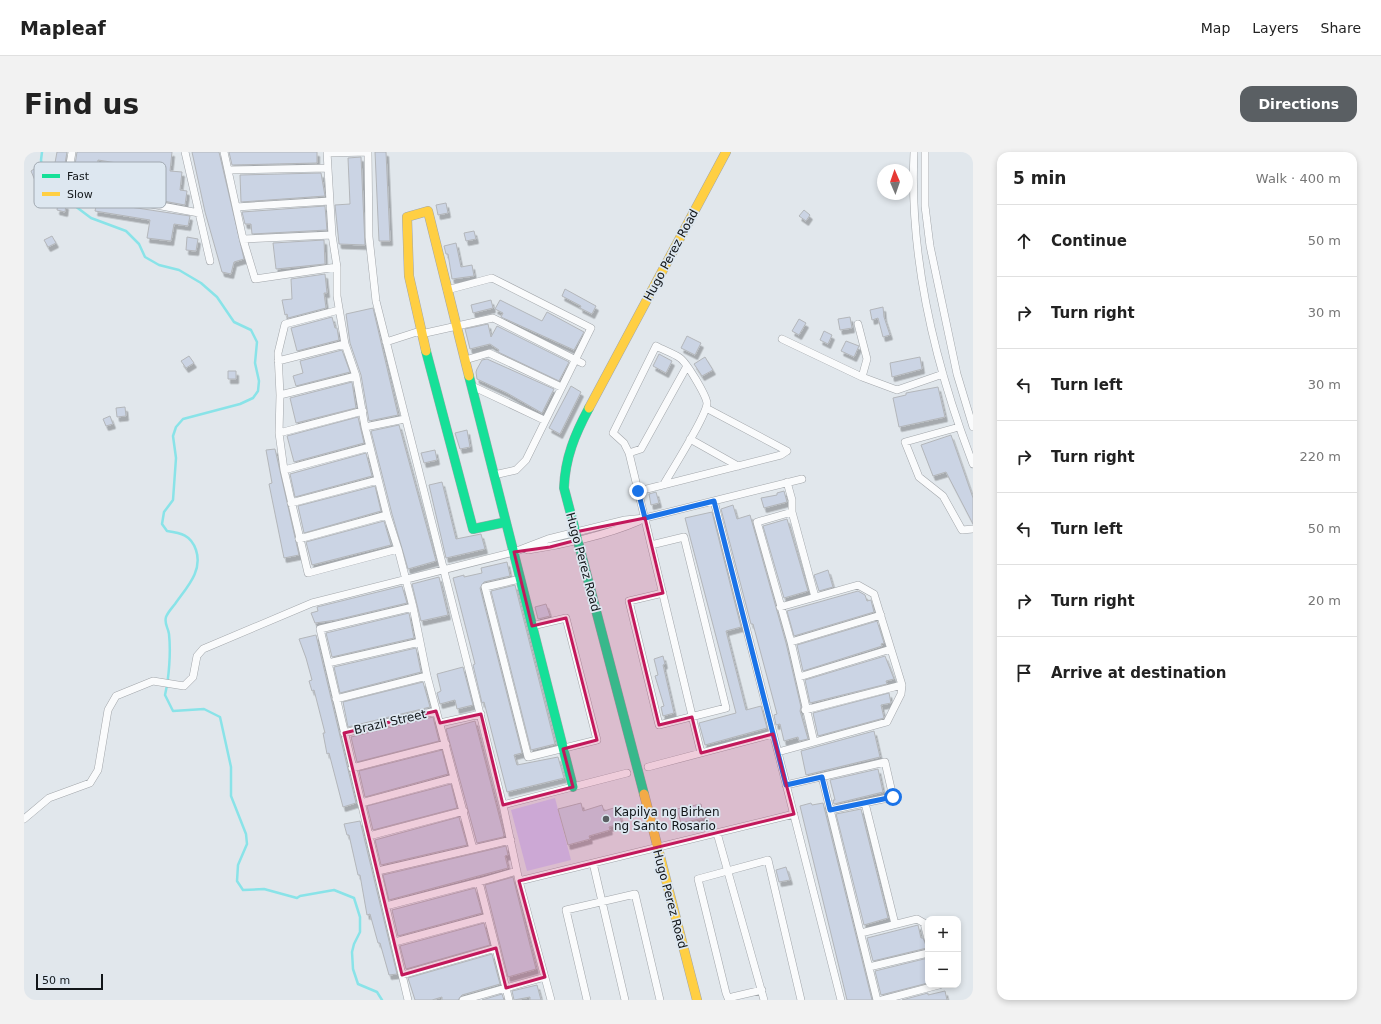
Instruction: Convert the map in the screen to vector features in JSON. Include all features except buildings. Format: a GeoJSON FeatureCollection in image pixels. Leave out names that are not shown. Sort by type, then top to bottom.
{"type":"FeatureCollection","features":[{"type":"Feature","properties":{"kind":"street"},"geometry":{"type":"LineString","coordinates":[[70,162],[72,152]]}},
{"type":"Feature","properties":{"kind":"street"},"geometry":{"type":"LineString","coordinates":[[185,152],[210,261]]}},
{"type":"Feature","properties":{"kind":"street"},"geometry":{"type":"LineString","coordinates":[[224,152],[243,240],[255,279],[337,267]]}},
{"type":"Feature","properties":{"kind":"street"},"geometry":{"type":"LineString","coordinates":[[474,849],[436,711],[427,676],[413,607],[378,480],[365,427],[356,376],[345,344],[339,310],[337,267],[332,235],[327,152],[368,152],[369,237],[376,301],[481,714],[511,840],[519,881],[551,1000]]}},
{"type":"Feature","properties":{"kind":"street","name":"Hugo Perez Road"},"geometry":{"type":"LineString","coordinates":[[697,1000],[576,536],[564,488],[564,472],[567,454],[575,434],[726,152]]}},
{"type":"Feature","properties":{"kind":"street"},"geometry":{"type":"LineString","coordinates":[[914,152],[914,212],[917,246],[930,325],[959,427],[973,464]]}},
{"type":"Feature","properties":{"kind":"street"},"geometry":{"type":"LineString","coordinates":[[926,152],[925,206],[930,246],[957,374],[973,427]]}},
{"type":"Feature","properties":{"kind":"street"},"geometry":{"type":"LineString","coordinates":[[228,170],[328,168]]}},
{"type":"Feature","properties":{"kind":"street"},"geometry":{"type":"LineString","coordinates":[[236,207],[330,201]]}},
{"type":"Feature","properties":{"kind":"street"},"geometry":{"type":"LineString","coordinates":[[166,207],[199,213]]}},
{"type":"Feature","properties":{"kind":"street"},"geometry":{"type":"LineString","coordinates":[[506,522],[473,529],[421,333],[409,276],[407,217],[428,211],[573,787]]}},
{"type":"Feature","properties":{"kind":"street"},"geometry":{"type":"LineString","coordinates":[[243,240],[332,235]]}},
{"type":"Feature","properties":{"kind":"street"},"geometry":{"type":"LineString","coordinates":[[448,290],[492,278],[591,328],[579,361],[561,387],[522,465],[516,470],[494,475]]}},
{"type":"Feature","properties":{"kind":"street"},"geometry":{"type":"LineString","coordinates":[[339,310],[285,324],[278,353],[280,395],[278,432],[284,470],[299,539],[308,573],[398,550]]}},
{"type":"Feature","properties":{"kind":"street"},"geometry":{"type":"LineString","coordinates":[[386,342],[493,318],[579,361]]}},
{"type":"Feature","properties":{"kind":"street"},"geometry":{"type":"LineString","coordinates":[[858,324],[867,359],[862,377]]}},
{"type":"Feature","properties":{"kind":"street"},"geometry":{"type":"LineString","coordinates":[[782,339],[862,377],[897,390],[943,374]]}},
{"type":"Feature","properties":{"kind":"street"},"geometry":{"type":"LineString","coordinates":[[278,361],[345,344]]}},
{"type":"Feature","properties":{"kind":"street"},"geometry":{"type":"LineString","coordinates":[[664,484],[690,439],[706,408],[707,401],[687,366],[680,358],[656,346],[613,433],[624,443],[629,453],[701,753]]}},
{"type":"Feature","properties":{"kind":"street"},"geometry":{"type":"LineString","coordinates":[[465,360],[488,353],[561,387]]}},
{"type":"Feature","properties":{"kind":"street"},"geometry":{"type":"LineString","coordinates":[[629,453],[640,449],[687,366]]}},
{"type":"Feature","properties":{"kind":"street"},"geometry":{"type":"LineString","coordinates":[[280,395],[356,376]]}},
{"type":"Feature","properties":{"kind":"street"},"geometry":{"type":"LineString","coordinates":[[472,386],[544,420]]}},
{"type":"Feature","properties":{"kind":"street"},"geometry":{"type":"LineString","coordinates":[[638,491],[781,455],[787,451],[706,408]]}},
{"type":"Feature","properties":{"kind":"street"},"geometry":{"type":"LineString","coordinates":[[278,432],[363,411]]}},
{"type":"Feature","properties":{"kind":"street"},"geometry":{"type":"LineString","coordinates":[[365,427],[405,419]]}},
{"type":"Feature","properties":{"kind":"street"},"geometry":{"type":"LineString","coordinates":[[959,427],[905,442],[919,477],[943,496],[962,530],[973,529]]}},
{"type":"Feature","properties":{"kind":"street"},"geometry":{"type":"LineString","coordinates":[[690,439],[738,466]]}},
{"type":"Feature","properties":{"kind":"street"},"geometry":{"type":"LineString","coordinates":[[284,470],[370,447]]}},
{"type":"Feature","properties":{"kind":"street"},"geometry":{"type":"LineString","coordinates":[[24,818],[49,798],[90,783],[98,770],[108,710],[116,696],[153,681],[184,686],[193,677],[197,656],[203,649],[312,603],[514,552],[550,547],[576,536],[626,527],[645,518],[802,479]]}},
{"type":"Feature","properties":{"kind":"street"},"geometry":{"type":"LineString","coordinates":[[291,504],[378,480]]}},
{"type":"Feature","properties":{"kind":"street"},"geometry":{"type":"LineString","coordinates":[[787,482],[792,500],[792,512],[815,597]]}},
{"type":"Feature","properties":{"kind":"street"},"geometry":{"type":"LineString","coordinates":[[714,501],[841,1000]]}},
{"type":"Feature","properties":{"kind":"street"},"geometry":{"type":"LineString","coordinates":[[792,512],[757,522],[790,642],[814,742]]}},
{"type":"Feature","properties":{"kind":"street"},"geometry":{"type":"LineString","coordinates":[[299,539],[387,515]]}},
{"type":"Feature","properties":{"kind":"street"},"geometry":{"type":"LineString","coordinates":[[651,545],[684,537],[726,708],[659,724],[629,601],[663,593]]}},
{"type":"Feature","properties":{"kind":"street"},"geometry":{"type":"LineString","coordinates":[[520,579],[485,587],[528,757],[597,740],[566,618],[532,626]]}},
{"type":"Feature","properties":{"kind":"street"},"geometry":{"type":"LineString","coordinates":[[778,752],[887,722],[901,694],[902,685],[874,594],[858,585],[780,607]]}},
{"type":"Feature","properties":{"kind":"street"},"geometry":{"type":"LineString","coordinates":[[408,1000],[320,629],[413,607]]}},
{"type":"Feature","properties":{"kind":"street"},"geometry":{"type":"LineString","coordinates":[[790,642],[881,615]]}},
{"type":"Feature","properties":{"kind":"street"},"geometry":{"type":"LineString","coordinates":[[328,663],[420,642]]}},
{"type":"Feature","properties":{"kind":"street"},"geometry":{"type":"LineString","coordinates":[[799,677],[891,649]]}},
{"type":"Feature","properties":{"kind":"street"},"geometry":{"type":"LineString","coordinates":[[336,699],[427,676]]}},
{"type":"Feature","properties":{"kind":"street"},"geometry":{"type":"LineString","coordinates":[[806,710],[902,685]]}},
{"type":"Feature","properties":{"kind":"street","name":"Brazil Street"},"geometry":{"type":"LineString","coordinates":[[344,732],[436,711]]}},
{"type":"Feature","properties":{"kind":"street"},"geometry":{"type":"LineString","coordinates":[[440,722],[481,714]]}},
{"type":"Feature","properties":{"kind":"street"},"geometry":{"type":"LineString","coordinates":[[648,767],[773,734]]}},
{"type":"Feature","properties":{"kind":"street"},"geometry":{"type":"LineString","coordinates":[[352,768],[446,744]]}},
{"type":"Feature","properties":{"kind":"street"},"geometry":{"type":"LineString","coordinates":[[786,785],[885,762],[893,797],[830,810]]}},
{"type":"Feature","properties":{"kind":"street"},"geometry":{"type":"LineString","coordinates":[[503,805],[627,773]]}},
{"type":"Feature","properties":{"kind":"street"},"geometry":{"type":"LineString","coordinates":[[822,777],[877,1000]]}},
{"type":"Feature","properties":{"kind":"street"},"geometry":{"type":"LineString","coordinates":[[361,803],[454,778]]}},
{"type":"Feature","properties":{"kind":"street"},"geometry":{"type":"LineString","coordinates":[[865,803],[895,924]]}},
{"type":"Feature","properties":{"kind":"street"},"geometry":{"type":"LineString","coordinates":[[369,836],[464,811]]}},
{"type":"Feature","properties":{"kind":"street"},"geometry":{"type":"LineString","coordinates":[[519,881],[794,814]]}},
{"type":"Feature","properties":{"kind":"street"},"geometry":{"type":"LineString","coordinates":[[717,833],[729,869],[764,1000]]}},
{"type":"Feature","properties":{"kind":"street"},"geometry":{"type":"LineString","coordinates":[[378,871],[511,840]]}},
{"type":"Feature","properties":{"kind":"street"},"geometry":{"type":"LineString","coordinates":[[762,990],[728,998],[698,879],[729,869],[768,860],[801,1000]]}},
{"type":"Feature","properties":{"kind":"street"},"geometry":{"type":"LineString","coordinates":[[593,863],[625,1000]]}},
{"type":"Feature","properties":{"kind":"street"},"geometry":{"type":"LineString","coordinates":[[386,906],[517,871]]}},
{"type":"Feature","properties":{"kind":"street"},"geometry":{"type":"LineString","coordinates":[[479,882],[509,1000]]}},
{"type":"Feature","properties":{"kind":"street"},"geometry":{"type":"LineString","coordinates":[[587,1000],[566,910],[635,894],[660,1000]]}},
{"type":"Feature","properties":{"kind":"street"},"geometry":{"type":"LineString","coordinates":[[394,942],[488,917]]}},
{"type":"Feature","properties":{"kind":"street"},"geometry":{"type":"LineString","coordinates":[[861,933],[917,918],[924,923],[925,927]]}},
{"type":"Feature","properties":{"kind":"street"},"geometry":{"type":"LineString","coordinates":[[402,975],[496,948]]}},
{"type":"Feature","properties":{"kind":"street"},"geometry":{"type":"LineString","coordinates":[[869,967],[925,954]]}},
{"type":"Feature","properties":{"kind":"street"},"geometry":{"type":"LineString","coordinates":[[463,1000],[545,977]]}},
{"type":"Feature","properties":{"kind":"street"},"geometry":{"type":"LineString","coordinates":[[882,1000],[928,988]]}},
{"type":"Feature","properties":{"kind":"highlighted area"},"geometry":{"type":"Polygon","coordinates":[[[645,518],[663,593],[629,601],[659,725],[692,717],[701,753],[773,734],[794,814],[519,881],[545,977],[506,988],[496,948],[402,975],[344,733],[436,711],[440,723],[481,714],[503,805],[573,787],[563,749],[597,740],[566,618],[532,626],[514,552],[550,547],[577,540],[575,532],[645,518]]]}},
{"type":"Feature","properties":{"kind":"shaded area"},"geometry":{"type":"Polygon","coordinates":[[[555,798],[571,860],[527,871],[511,810],[555,798]]]}},
{"type":"Feature","properties":{"kind":"waterway"},"geometry":{"type":"LineString","coordinates":[[41,162],[42,152]]}},
{"type":"Feature","properties":{"kind":"waterway"},"geometry":{"type":"LineString","coordinates":[[78,208],[91,218],[126,231],[139,244],[145,257],[159,265],[179,270],[201,283],[217,297],[234,322],[251,330],[257,342],[255,363],[259,381],[258,391],[253,398],[240,404],[183,419],[176,427],[173,436],[176,458],[173,500],[164,512],[162,524],[167,531],[181,534],[188,538],[194,545],[198,558],[196,572],[193,578],[166,617],[165,622],[169,634],[170,649],[169,673],[165,695],[173,711],[204,709],[220,717],[231,767],[231,796],[246,834],[247,844],[238,865],[237,881],[243,890],[264,889],[297,898],[300,896],[334,890],[354,898],[360,917],[360,932],[352,952],[353,969],[358,984],[377,992],[382,1000]]}},
{"type":"Feature","properties":{"kind":"traffic: fast"},"geometry":{"type":"LineString","coordinates":[[426,351],[473,529],[506,522]]}},
{"type":"Feature","properties":{"kind":"traffic: fast"},"geometry":{"type":"LineString","coordinates":[[469,376],[573,787]]}},
{"type":"Feature","properties":{"kind":"traffic: fast"},"geometry":{"type":"LineString","coordinates":[[589,408],[579,427],[572,446],[566,466],[564,488],[644,794]]}},
{"type":"Feature","properties":{"kind":"traffic: slow"},"geometry":{"type":"LineString","coordinates":[[589,408],[726,152]]}},
{"type":"Feature","properties":{"kind":"traffic: slow"},"geometry":{"type":"LineString","coordinates":[[426,351],[409,276],[407,217],[428,211],[469,376]]}},
{"type":"Feature","properties":{"kind":"traffic: slow"},"geometry":{"type":"LineString","coordinates":[[644,794],[697,1000]]}},
{"type":"Feature","properties":{"kind":"place","name":"Kapilya ng Birhen ng Santo Rosario"},"geometry":{"type":"Point","coordinates":[606,819]}},
{"type":"Feature","properties":{"kind":"route"},"geometry":{"type":"LineString","coordinates":[[638,491],[645,518],[714,501],[786,785],[822,777],[830,810],[893,797]]}}]}
